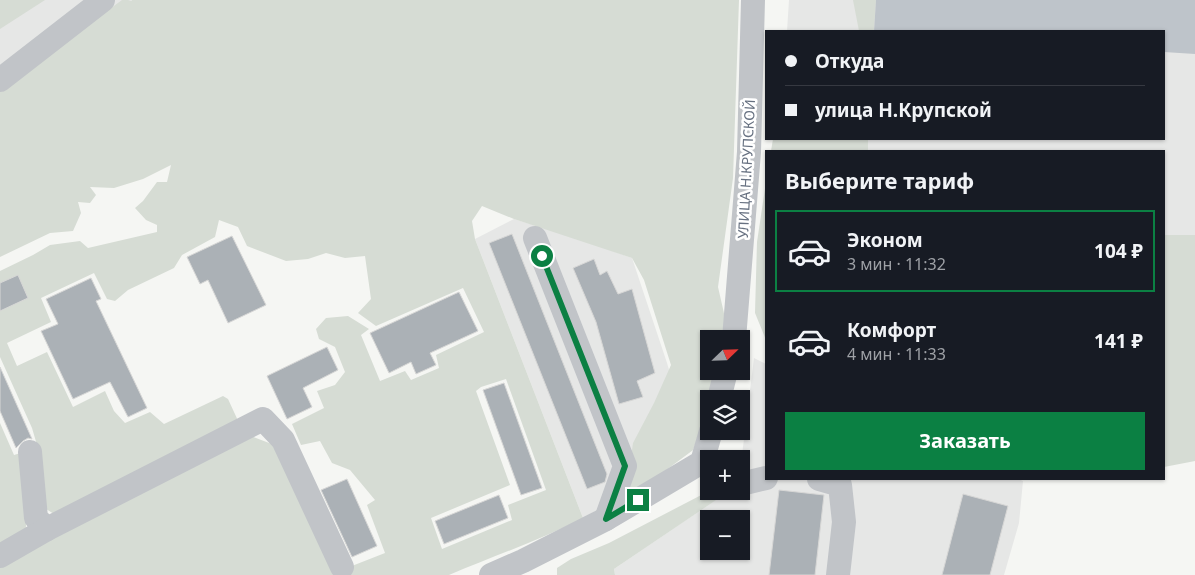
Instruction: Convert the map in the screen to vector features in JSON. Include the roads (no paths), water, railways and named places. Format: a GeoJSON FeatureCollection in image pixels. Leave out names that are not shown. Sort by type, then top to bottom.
{"type":"FeatureCollection","features":[{"type":"Feature","properties":{"kind":"street"},"geometry":{"type":"LineString","coordinates":[[0,80],[103,0]]}},
{"type":"Feature","properties":{"kind":"street","name":"УЛИЦА Н.КРУПСКОЙ"},"geometry":{"type":"LineString","coordinates":[[735,330],[748,152],[753,0]]}},
{"type":"Feature","properties":{"kind":"street"},"geometry":{"type":"LineString","coordinates":[[535,238],[625,466],[606,519]]}},
{"type":"Feature","properties":{"kind":"street"},"geometry":{"type":"LineString","coordinates":[[0,556],[46,529],[263,419],[283,440],[342,567]]}},
{"type":"Feature","properties":{"kind":"street"},"geometry":{"type":"LineString","coordinates":[[30,452],[36,518],[46,529]]}},
{"type":"Feature","properties":{"kind":"street"},"geometry":{"type":"LineString","coordinates":[[491,575],[527,568],[606,519],[700,467]]}},
{"type":"Feature","properties":{"kind":"street"},"geometry":{"type":"LineString","coordinates":[[750,482],[765,478]]}},
{"type":"Feature","properties":{"kind":"street"},"geometry":{"type":"LineString","coordinates":[[822,480],[840,485],[844,522],[838,575]]}}]}
